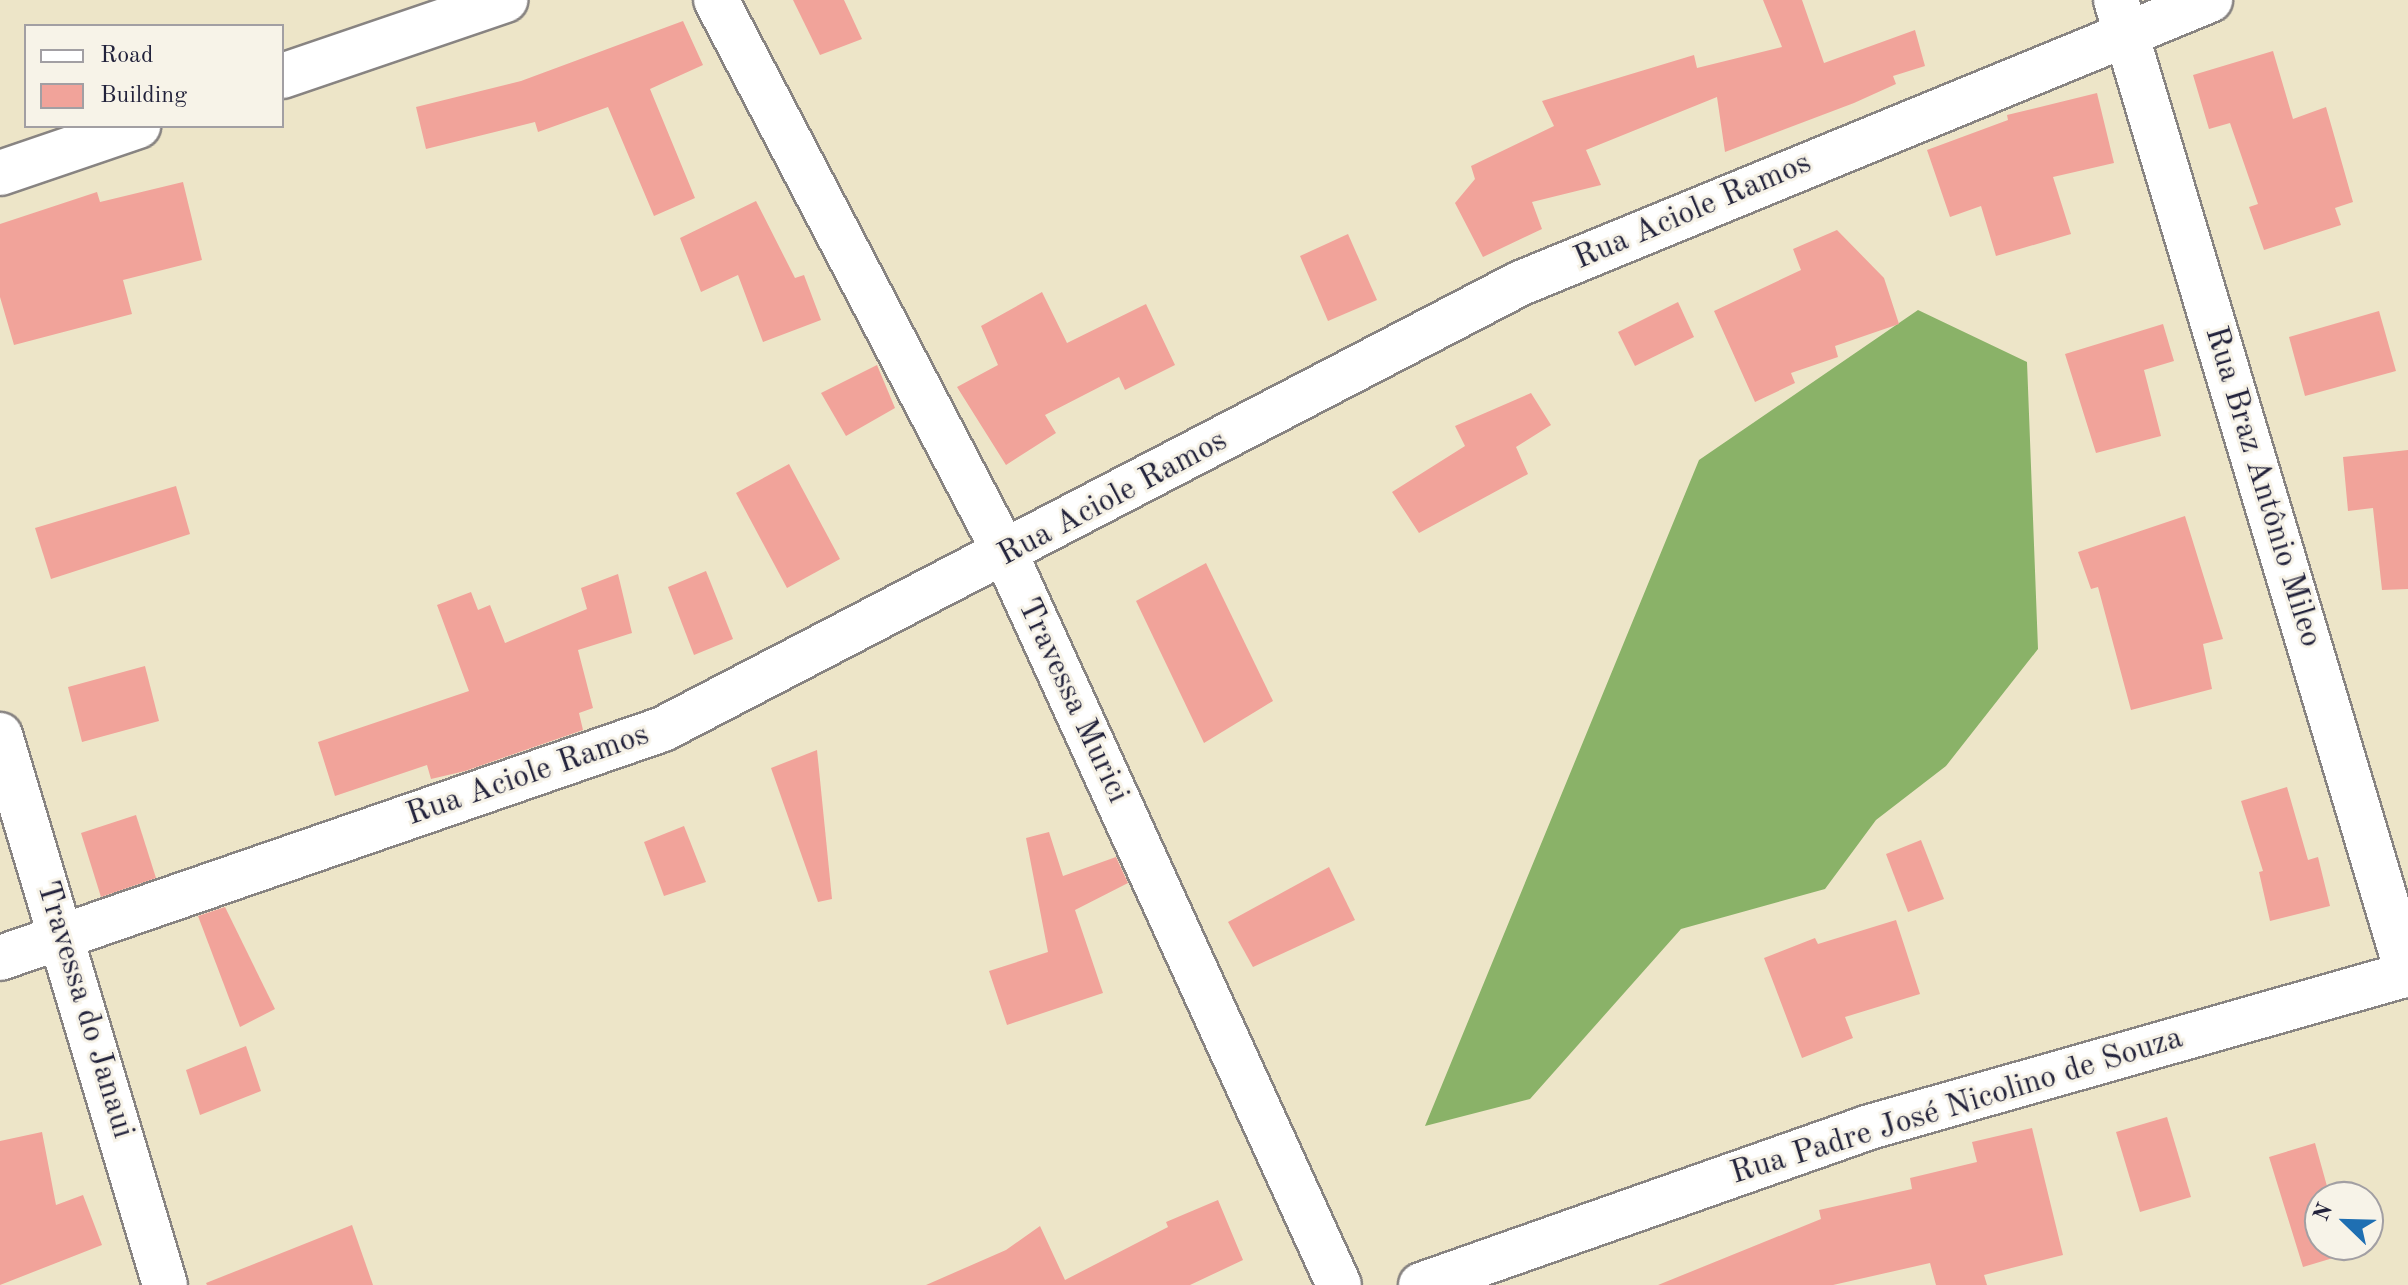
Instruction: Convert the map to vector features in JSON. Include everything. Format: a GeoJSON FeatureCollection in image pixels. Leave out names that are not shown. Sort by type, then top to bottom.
{"type":"FeatureCollection","features":[{"type":"Feature","properties":{"kind":"street"},"geometry":{"type":"LineString","coordinates":[[284,75],[505,0]]}},
{"type":"Feature","properties":{"kind":"street","name":"Travessa Murici"},"geometry":{"type":"LineString","coordinates":[[716,0],[1006,555],[1339,1285]]}},
{"type":"Feature","properties":{"kind":"street","name":"Rua Aciole Ramos"},"geometry":{"type":"LineString","coordinates":[[0,958],[65,939],[663,729],[1006,555],[1521,283],[2121,16],[2210,0]]}},
{"type":"Feature","properties":{"kind":"street","name":"Rua Braz Antônio Mileo"},"geometry":{"type":"LineString","coordinates":[[2121,16],[2408,975]]}},
{"type":"Feature","properties":{"kind":"street"},"geometry":{"type":"LineString","coordinates":[[0,173],[132,128]]}},
{"type":"Feature","properties":{"kind":"street","name":"Travessa do Janaui"},"geometry":{"type":"LineString","coordinates":[[0,735],[65,939],[165,1285]]}},
{"type":"Feature","properties":{"kind":"street","name":"Rua Padre José Nicolino de Souza"},"geometry":{"type":"LineString","coordinates":[[1421,1285],[1866,1128],[2408,975]]}},
{"type":"Feature","properties":{"kind":"green space"},"geometry":{"type":"Polygon","coordinates":[[[1918,310],[2027,362],[2038,649],[1946,766],[1876,820],[1825,889],[1681,929],[1530,1099],[1425,1126],[1699,460],[1918,310]]]}},
{"type":"Feature","properties":{"kind":"building"},"geometry":{"type":"Polygon","coordinates":[[[793,0],[844,0],[862,39],[820,55],[793,0]]]}},
{"type":"Feature","properties":{"kind":"building"},"geometry":{"type":"Polygon","coordinates":[[[1763,0],[1802,0],[1824,63],[1915,30],[1925,66],[1893,76],[1896,84],[1854,103],[1725,152],[1717,97],[1586,150],[1601,185],[1532,202],[1542,229],[1483,257],[1455,203],[1475,179],[1471,166],[1554,126],[1542,101],[1694,55],[1697,68],[1782,47],[1763,0]]]}},
{"type":"Feature","properties":{"kind":"building"},"geometry":{"type":"Polygon","coordinates":[[[683,21],[703,65],[650,89],[695,198],[654,216],[608,107],[538,132],[535,122],[426,149],[416,107],[521,81],[683,21]]]}},
{"type":"Feature","properties":{"kind":"building"},"geometry":{"type":"Polygon","coordinates":[[[2273,51],[2293,119],[2326,107],[2353,202],[2335,208],[2341,225],[2264,250],[2249,207],[2258,204],[2230,123],[2209,129],[2193,75],[2273,51]]]}},
{"type":"Feature","properties":{"kind":"building"},"geometry":{"type":"Polygon","coordinates":[[[2097,93],[2114,163],[2053,177],[2071,234],[1996,256],[1981,206],[1950,217],[1927,150],[2008,120],[2007,115],[2097,93]]]}},
{"type":"Feature","properties":{"kind":"building"},"geometry":{"type":"Polygon","coordinates":[[[183,182],[202,260],[123,280],[132,314],[14,345],[0,297],[0,224],[97,192],[100,202],[183,182]]]}},
{"type":"Feature","properties":{"kind":"building"},"geometry":{"type":"Polygon","coordinates":[[[756,201],[795,278],[804,275],[821,320],[763,342],[738,275],[701,292],[680,238],[756,201]]]}},
{"type":"Feature","properties":{"kind":"building"},"geometry":{"type":"Polygon","coordinates":[[[1837,230],[1884,278],[1899,324],[1835,346],[1838,357],[1791,373],[1795,383],[1755,402],[1714,311],[1801,270],[1793,249],[1837,230]]]}},
{"type":"Feature","properties":{"kind":"building"},"geometry":{"type":"Polygon","coordinates":[[[1348,234],[1377,300],[1328,321],[1300,256],[1348,234]]]}},
{"type":"Feature","properties":{"kind":"building"},"geometry":{"type":"Polygon","coordinates":[[[1042,292],[1067,343],[1146,304],[1175,365],[1125,390],[1119,377],[1045,415],[1056,433],[1006,465],[957,387],[998,365],[981,326],[1042,292]]]}},
{"type":"Feature","properties":{"kind":"building"},"geometry":{"type":"Polygon","coordinates":[[[1678,302],[1694,337],[1635,366],[1618,332],[1678,302]]]}},
{"type":"Feature","properties":{"kind":"building"},"geometry":{"type":"Polygon","coordinates":[[[2379,311],[2396,371],[2305,396],[2289,337],[2379,311]]]}},
{"type":"Feature","properties":{"kind":"building"},"geometry":{"type":"Polygon","coordinates":[[[2163,324],[2174,361],[2144,370],[2161,436],[2096,453],[2065,354],[2163,324]]]}},
{"type":"Feature","properties":{"kind":"building"},"geometry":{"type":"Polygon","coordinates":[[[877,365],[895,408],[846,436],[821,393],[877,365]]]}},
{"type":"Feature","properties":{"kind":"building"},"geometry":{"type":"Polygon","coordinates":[[[1531,393],[1551,425],[1516,447],[1528,474],[1419,533],[1392,492],[1465,446],[1455,426],[1531,393]]]}},
{"type":"Feature","properties":{"kind":"building"},"geometry":{"type":"Polygon","coordinates":[[[2408,450],[2408,589],[2382,590],[2373,508],[2348,511],[2343,457],[2408,450]]]}},
{"type":"Feature","properties":{"kind":"building"},"geometry":{"type":"Polygon","coordinates":[[[789,464],[840,559],[787,588],[736,493],[789,464]]]}},
{"type":"Feature","properties":{"kind":"building"},"geometry":{"type":"Polygon","coordinates":[[[176,486],[190,534],[51,579],[35,528],[176,486]]]}},
{"type":"Feature","properties":{"kind":"building"},"geometry":{"type":"Polygon","coordinates":[[[2185,516],[2223,639],[2203,644],[2212,689],[2131,710],[2098,587],[2091,589],[2078,552],[2185,516]]]}},
{"type":"Feature","properties":{"kind":"building"},"geometry":{"type":"Polygon","coordinates":[[[1206,563],[1273,701],[1204,743],[1136,601],[1206,563]]]}},
{"type":"Feature","properties":{"kind":"building"},"geometry":{"type":"Polygon","coordinates":[[[706,571],[733,639],[694,655],[668,587],[706,571]]]}},
{"type":"Feature","properties":{"kind":"building"},"geometry":{"type":"Polygon","coordinates":[[[618,574],[632,633],[578,650],[593,708],[579,713],[583,730],[465,771],[431,779],[427,765],[335,796],[318,742],[469,691],[437,605],[471,592],[478,610],[490,605],[505,643],[587,609],[581,588],[618,574]]]}},
{"type":"Feature","properties":{"kind":"building"},"geometry":{"type":"Polygon","coordinates":[[[145,666],[159,721],[82,742],[68,687],[145,666]]]}},
{"type":"Feature","properties":{"kind":"building"},"geometry":{"type":"Polygon","coordinates":[[[817,750],[832,899],[818,902],[771,768],[817,750]]]}},
{"type":"Feature","properties":{"kind":"building"},"geometry":{"type":"Polygon","coordinates":[[[2287,787],[2308,860],[2318,857],[2330,906],[2270,921],[2259,872],[2263,871],[2241,801],[2287,787]]]}},
{"type":"Feature","properties":{"kind":"building"},"geometry":{"type":"Polygon","coordinates":[[[136,815],[156,878],[101,897],[81,833],[136,815]]]}},
{"type":"Feature","properties":{"kind":"building"},"geometry":{"type":"Polygon","coordinates":[[[684,826],[706,882],[664,896],[644,842],[684,826]]]}},
{"type":"Feature","properties":{"kind":"building"},"geometry":{"type":"Polygon","coordinates":[[[1049,832],[1063,876],[1116,857],[1128,883],[1075,910],[1103,993],[1007,1025],[989,971],[1048,952],[1026,838],[1049,832]]]}},
{"type":"Feature","properties":{"kind":"building"},"geometry":{"type":"Polygon","coordinates":[[[1921,840],[1944,899],[1908,912],[1886,854],[1921,840]]]}},
{"type":"Feature","properties":{"kind":"building"},"geometry":{"type":"Polygon","coordinates":[[[1329,867],[1355,920],[1253,967],[1228,922],[1329,867]]]}},
{"type":"Feature","properties":{"kind":"building"},"geometry":{"type":"Polygon","coordinates":[[[225,907],[275,1009],[240,1027],[198,916],[225,907]]]}},
{"type":"Feature","properties":{"kind":"building"},"geometry":{"type":"Polygon","coordinates":[[[1896,920],[1920,994],[1845,1017],[1853,1038],[1802,1058],[1764,958],[1815,938],[1818,944],[1896,920]]]}},
{"type":"Feature","properties":{"kind":"building"},"geometry":{"type":"Polygon","coordinates":[[[246,1046],[261,1091],[200,1115],[186,1070],[246,1046]]]}},
{"type":"Feature","properties":{"kind":"building"},"geometry":{"type":"Polygon","coordinates":[[[2167,1117],[2191,1197],[2140,1212],[2116,1132],[2167,1117]]]}},
{"type":"Feature","properties":{"kind":"building"},"geometry":{"type":"Polygon","coordinates":[[[2032,1128],[2063,1255],[1984,1275],[1987,1285],[1936,1285],[1930,1263],[1833,1285],[1658,1285],[1821,1219],[1819,1210],[1912,1189],[1910,1178],[1977,1162],[1972,1142],[2032,1128]]]}},
{"type":"Feature","properties":{"kind":"building"},"geometry":{"type":"Polygon","coordinates":[[[42,1132],[56,1205],[83,1195],[102,1245],[0,1285],[0,1141],[42,1132]]]}},
{"type":"Feature","properties":{"kind":"building"},"geometry":{"type":"Polygon","coordinates":[[[2315,1143],[2326,1181],[2304,1181],[2304,1261],[2323,1261],[2303,1267],[2269,1157],[2315,1143]]]}},
{"type":"Feature","properties":{"kind":"building"},"geometry":{"type":"Polygon","coordinates":[[[1218,1200],[1243,1260],[1190,1285],[926,1285],[1006,1250],[1040,1226],[1065,1280],[1168,1227],[1166,1222],[1218,1200]]]}},
{"type":"Feature","properties":{"kind":"building"},"geometry":{"type":"Polygon","coordinates":[[[352,1225],[373,1285],[206,1283],[352,1225]]]}}]}
